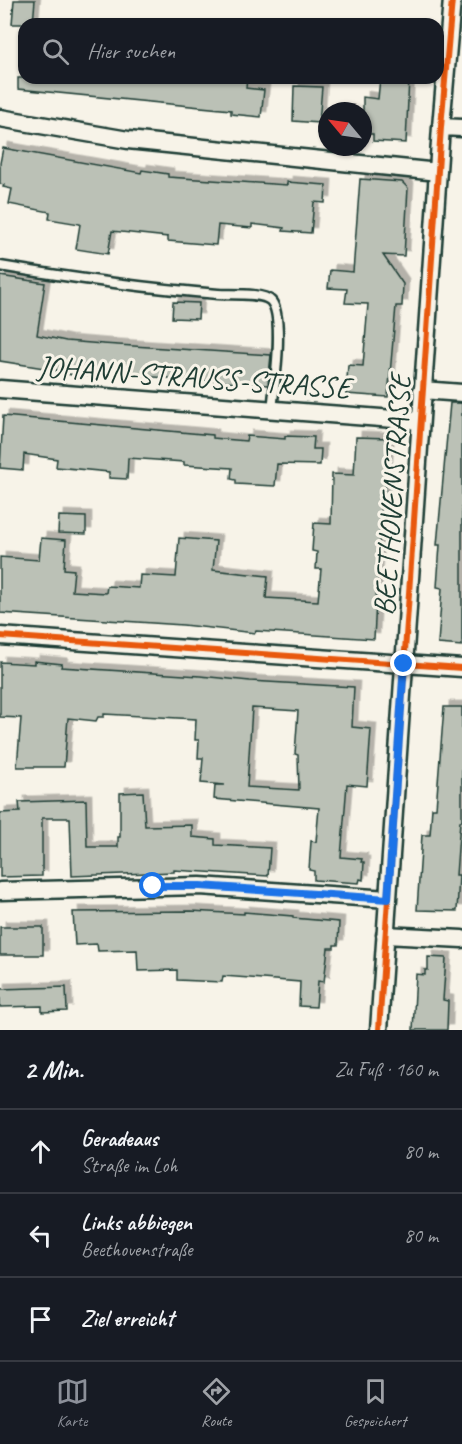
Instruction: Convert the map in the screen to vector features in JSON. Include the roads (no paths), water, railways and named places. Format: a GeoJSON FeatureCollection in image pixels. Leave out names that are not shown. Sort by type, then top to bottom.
{"type":"FeatureCollection","features":[{"type":"Feature","properties":{"kind":"street","name":"BEETHOVENSTRASSE"},"geometry":{"type":"LineString","coordinates":[[379,1030],[422,390],[452,0]]}},
{"type":"Feature","properties":{"kind":"street"},"geometry":{"type":"LineString","coordinates":[[0,118],[128,140],[438,172]]}},
{"type":"Feature","properties":{"kind":"street"},"geometry":{"type":"LineString","coordinates":[[441,127],[462,128]]}},
{"type":"Feature","properties":{"kind":"street","name":"JOHANN-STRAUSS-STRASSE"},"geometry":{"type":"LineString","coordinates":[[0,389],[420,422]]}},
{"type":"Feature","properties":{"kind":"street"},"geometry":{"type":"LineString","coordinates":[[422,390],[462,393]]}},
{"type":"Feature","properties":{"kind":"street"},"geometry":{"type":"LineString","coordinates":[[0,636],[462,668]]}},
{"type":"Feature","properties":{"kind":"street"},"geometry":{"type":"LineString","coordinates":[[0,891],[200,886],[388,899]]}},
{"type":"Feature","properties":{"kind":"street"},"geometry":{"type":"LineString","coordinates":[[386,935],[462,939]]}},
{"type":"Feature","properties":{"kind":"lane"},"geometry":{"type":"LineString","coordinates":[[0,266],[166,290],[236,296],[259,295],[271,301],[275,310],[279,346],[272,410]]}}]}
